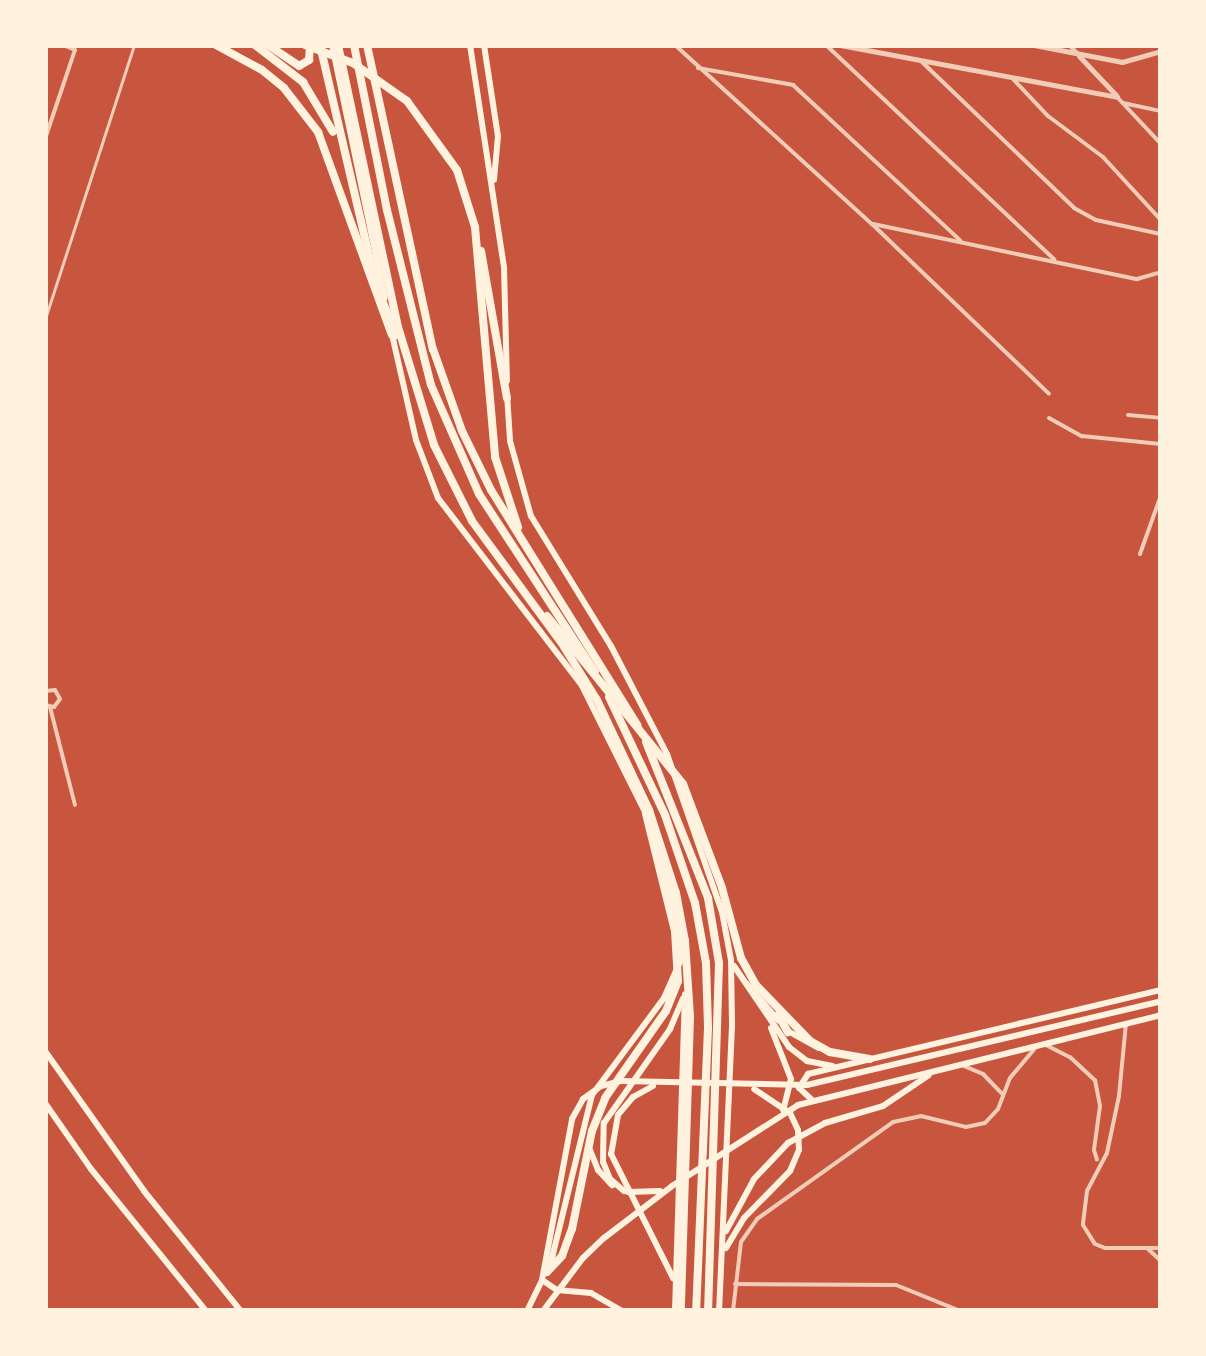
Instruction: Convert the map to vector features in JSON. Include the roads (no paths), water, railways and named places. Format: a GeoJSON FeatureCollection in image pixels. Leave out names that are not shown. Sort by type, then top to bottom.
{"type":"FeatureCollection","features":[{"type":"Feature","properties":{"kind":"highway"},"geometry":{"type":"LineString","coordinates":[[216,45],[262,70],[284,88],[318,132],[345,197],[374,296],[392,335]]}},
{"type":"Feature","properties":{"kind":"highway"},"geometry":{"type":"LineString","coordinates":[[256,45],[300,66],[309,60],[313,45]]}},
{"type":"Feature","properties":{"kind":"highway"},"geometry":{"type":"LineString","coordinates":[[313,45],[324,74],[375,282],[404,350],[444,470],[472,521],[584,677],[635,776],[676,893],[688,974],[678,1311]]}},
{"type":"Feature","properties":{"kind":"highway"},"geometry":{"type":"LineString","coordinates":[[313,45],[353,63],[407,101],[442,144],[457,170],[475,227],[508,398]]}},
{"type":"Feature","properties":{"kind":"highway"},"geometry":{"type":"LineString","coordinates":[[335,45],[404,350]]}},
{"type":"Feature","properties":{"kind":"highway"},"geometry":{"type":"LineString","coordinates":[[354,45],[402,277],[438,402],[479,494],[588,658],[622,722],[665,815],[695,903],[706,963],[703,1183],[696,1311]]}},
{"type":"Feature","properties":{"kind":"highway"},"geometry":{"type":"LineString","coordinates":[[368,45],[433,350],[470,448],[522,540],[624,699],[656,761],[708,898],[719,963],[716,1175],[708,1311]]}},
{"type":"Feature","properties":{"kind":"highway"},"geometry":{"type":"LineString","coordinates":[[267,48],[313,93],[341,150]]}},
{"type":"Feature","properties":{"kind":"highway"},"geometry":{"type":"LineString","coordinates":[[475,227],[494,446],[522,540]]}},
{"type":"Feature","properties":{"kind":"highway"},"geometry":{"type":"LineString","coordinates":[[525,596],[559,630],[683,784],[720,879],[748,972],[788,1032]]}},
{"type":"Feature","properties":{"kind":"highway"},"geometry":{"type":"LineString","coordinates":[[544,1276],[568,1242],[596,1120],[611,1087],[676,990],[679,953],[635,776]]}},
{"type":"Feature","properties":{"kind":"highway"},"geometry":{"type":"LineString","coordinates":[[773,1006],[824,1049],[868,1059]]}},
{"type":"Feature","properties":{"kind":"main road"},"geometry":{"type":"LineString","coordinates":[[335,45],[392,335],[416,440],[438,498],[582,686],[655,838],[683,955],[686,993],[676,1294]]}},
{"type":"Feature","properties":{"kind":"main road"},"geometry":{"type":"LineString","coordinates":[[470,45],[504,268],[510,442],[531,516],[612,646],[668,754],[717,894],[736,972],[770,1022],[801,1057],[822,1065],[842,1065]]}},
{"type":"Feature","properties":{"kind":"main road"},"geometry":{"type":"LineString","coordinates":[[484,45],[498,136],[499,161],[492,186]]}},
{"type":"Feature","properties":{"kind":"main road"},"geometry":{"type":"LineString","coordinates":[[526,1311],[559,1242],[592,1095],[664,998],[683,955]]}},
{"type":"Feature","properties":{"kind":"main road"},"geometry":{"type":"LineString","coordinates":[[720,1311],[732,1026],[731,960]]}},
{"type":"Feature","properties":{"kind":"main road"},"geometry":{"type":"LineString","coordinates":[[736,972],[788,1032],[800,1042],[824,1049]]}},
{"type":"Feature","properties":{"kind":"main road"},"geometry":{"type":"LineString","coordinates":[[814,1098],[800,1092],[802,1078],[842,1065],[1161,990]]}},
{"type":"Feature","properties":{"kind":"main road"},"geometry":{"type":"LineString","coordinates":[[624,1191],[612,1182],[602,1162],[604,1123],[670,1029],[686,993]]}},
{"type":"Feature","properties":{"kind":"main road"},"geometry":{"type":"LineString","coordinates":[[544,1276],[571,1126],[578,1105],[601,1086],[621,1081],[744,1086],[827,1081],[1161,1001]]}},
{"type":"Feature","properties":{"kind":"main road"},"geometry":{"type":"LineString","coordinates":[[544,1311],[557,1290],[604,1238],[672,1186],[814,1098],[1161,1015]]}},
{"type":"Feature","properties":{"kind":"main road"},"geometry":{"type":"LineString","coordinates":[[770,1022],[791,1085],[785,1108],[772,1121]]}},
{"type":"Feature","properties":{"kind":"main road"},"geometry":{"type":"LineString","coordinates":[[45,1051],[154,1204],[242,1311]]}},
{"type":"Feature","properties":{"kind":"main road"},"geometry":{"type":"LineString","coordinates":[[724,1238],[754,1179],[788,1143],[826,1122],[890,1102],[934,1071]]}},
{"type":"Feature","properties":{"kind":"main road"},"geometry":{"type":"LineString","coordinates":[[662,1084],[627,1102],[610,1138],[616,1170],[667,1260],[678,1311]]}},
{"type":"Feature","properties":{"kind":"main road"},"geometry":{"type":"LineString","coordinates":[[722,1259],[737,1226],[786,1176],[799,1150],[796,1124],[785,1108],[766,1094],[744,1086]]}},
{"type":"Feature","properties":{"kind":"main road"},"geometry":{"type":"LineString","coordinates":[[45,1103],[91,1169],[206,1311]]}},
{"type":"Feature","properties":{"kind":"main road"},"geometry":{"type":"LineString","coordinates":[[590,1148],[602,1175],[624,1191],[652,1193],[672,1186]]}},
{"type":"Feature","properties":{"kind":"main road"},"geometry":{"type":"LineString","coordinates":[[544,1276],[557,1290],[586,1291],[622,1311]]}},
{"type":"Feature","properties":{"kind":"street"},"geometry":{"type":"LineString","coordinates":[[45,139],[75,50],[64,45]]}},
{"type":"Feature","properties":{"kind":"street"},"geometry":{"type":"LineString","coordinates":[[675,45],[872,224],[1049,394]]}},
{"type":"Feature","properties":{"kind":"street"},"geometry":{"type":"LineString","coordinates":[[826,45],[1054,259]]}},
{"type":"Feature","properties":{"kind":"street"},"geometry":{"type":"LineString","coordinates":[[840,45],[1117,97]]}},
{"type":"Feature","properties":{"kind":"street"},"geometry":{"type":"LineString","coordinates":[[888,55],[896,45]]}},
{"type":"Feature","properties":{"kind":"street"},"geometry":{"type":"LineString","coordinates":[[1034,45],[1122,62],[1158,52]]}},
{"type":"Feature","properties":{"kind":"street"},"geometry":{"type":"LineString","coordinates":[[1068,45],[1161,144]]}},
{"type":"Feature","properties":{"kind":"street"},"geometry":{"type":"LineString","coordinates":[[1147,45],[1158,52]]}},
{"type":"Feature","properties":{"kind":"street"},"geometry":{"type":"LineString","coordinates":[[922,62],[1074,208],[1096,220],[1161,234]]}},
{"type":"Feature","properties":{"kind":"street"},"geometry":{"type":"LineString","coordinates":[[698,68],[793,84],[961,241]]}},
{"type":"Feature","properties":{"kind":"street"},"geometry":{"type":"LineString","coordinates":[[1013,80],[1048,116],[1103,157],[1161,220]]}},
{"type":"Feature","properties":{"kind":"street"},"geometry":{"type":"LineString","coordinates":[[1123,104],[1161,111]]}},
{"type":"Feature","properties":{"kind":"street"},"geometry":{"type":"LineString","coordinates":[[872,224],[1136,279],[1159,276]]}},
{"type":"Feature","properties":{"kind":"street"},"geometry":{"type":"LineString","coordinates":[[1128,415],[1161,418]]}},
{"type":"Feature","properties":{"kind":"street"},"geometry":{"type":"LineString","coordinates":[[1049,418],[1082,436],[1161,444]]}},
{"type":"Feature","properties":{"kind":"street"},"geometry":{"type":"LineString","coordinates":[[1140,554],[1161,495]]}},
{"type":"Feature","properties":{"kind":"street"},"geometry":{"type":"LineString","coordinates":[[45,692],[51,689],[59,696],[59,702],[48,706],[75,806]]}},
{"type":"Feature","properties":{"kind":"street"},"geometry":{"type":"LineString","coordinates":[[1126,1024],[1119,1096],[1107,1153],[1098,1163],[1083,1212],[1088,1236],[1105,1248],[1161,1248]]}},
{"type":"Feature","properties":{"kind":"street"},"geometry":{"type":"LineString","coordinates":[[733,1311],[741,1242],[758,1219],[876,1132],[912,1116],[976,1126],[992,1118],[1002,1094],[1040,1045],[1070,1057],[1095,1080],[1100,1106],[1094,1150],[1098,1163]]}},
{"type":"Feature","properties":{"kind":"street"},"geometry":{"type":"LineString","coordinates":[[960,1064],[983,1074],[1002,1094]]}},
{"type":"Feature","properties":{"kind":"street"},"geometry":{"type":"LineString","coordinates":[[1147,1248],[1161,1261]]}},
{"type":"Feature","properties":{"kind":"street"},"geometry":{"type":"LineString","coordinates":[[734,1284],[896,1286],[960,1311]]}},
{"type":"Feature","properties":{"kind":"lane"},"geometry":{"type":"LineString","coordinates":[[45,319],[134,45]]}}]}
